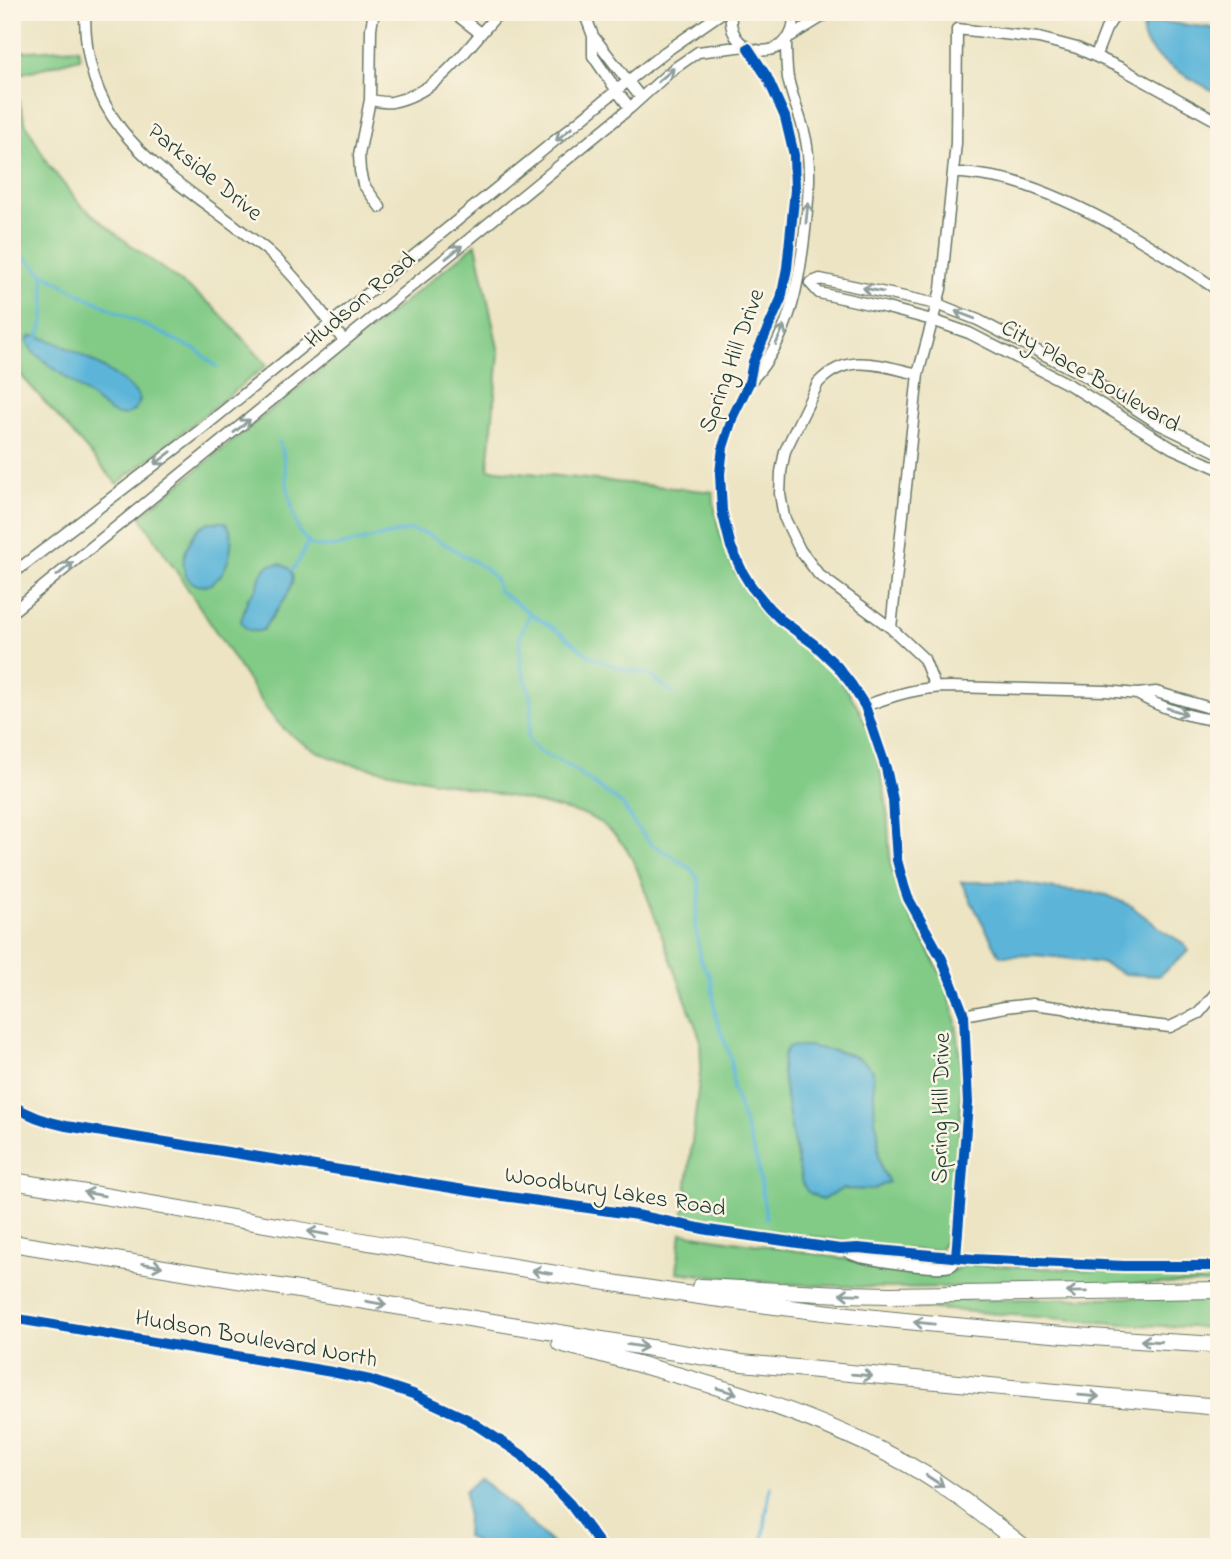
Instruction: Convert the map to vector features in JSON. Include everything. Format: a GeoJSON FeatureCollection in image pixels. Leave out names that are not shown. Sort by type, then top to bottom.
{"type":"FeatureCollection","features":[{"type":"Feature","properties":{"kind":"highway"},"geometry":{"type":"LineString","coordinates":[[12,1181],[610,1283],[724,1299],[888,1319],[1219,1345]]}},
{"type":"Feature","properties":{"kind":"highway"},"geometry":{"type":"LineString","coordinates":[[12,1243],[742,1363],[1219,1407]]}},
{"type":"Feature","properties":{"kind":"highway"},"geometry":{"type":"LineString","coordinates":[[610,1283],[878,1295],[1219,1290]]}},
{"type":"Feature","properties":{"kind":"highway"},"geometry":{"type":"LineString","coordinates":[[473,1320],[624,1360],[777,1405],[844,1432],[926,1476],[1024,1547]]}},
{"type":"Feature","properties":{"kind":"street","name":"Parkside Drive"},"geometry":{"type":"LineString","coordinates":[[85,12],[86,47],[97,86],[107,108],[133,145],[152,163],[268,251],[344,341]]}},
{"type":"Feature","properties":{"kind":"street"},"geometry":{"type":"LineString","coordinates":[[374,12],[371,27],[370,100],[359,155],[363,184],[380,207]]}},
{"type":"Feature","properties":{"kind":"street"},"geometry":{"type":"LineString","coordinates":[[453,12],[480,33]]}},
{"type":"Feature","properties":{"kind":"street"},"geometry":{"type":"LineString","coordinates":[[370,100],[389,103],[427,88],[455,65],[500,12]]}},
{"type":"Feature","properties":{"kind":"street"},"geometry":{"type":"LineString","coordinates":[[582,12],[593,36],[642,98]]}},
{"type":"Feature","properties":{"kind":"street","name":"Hudson Road"},"geometry":{"type":"LineString","coordinates":[[12,574],[199,431],[628,81],[723,12]]}},
{"type":"Feature","properties":{"kind":"street","name":"Spring Hill Drive"},"geometry":{"type":"LineString","coordinates":[[731,12],[734,35],[747,47],[767,76],[782,108],[793,146],[795,190],[781,299],[753,362],[749,383],[730,425],[721,461],[722,511],[743,573],[760,597],[780,619],[814,644],[837,666],[865,706],[886,768],[893,800],[897,860],[904,886],[942,959],[964,1015],[968,1103],[956,1257]]}},
{"type":"Feature","properties":{"kind":"street","name":"Spring Hill Drive"},"geometry":{"type":"LineString","coordinates":[[749,383],[765,365],[804,282],[802,261],[809,167],[804,130],[788,79],[787,39],[794,23],[793,12]]}},
{"type":"Feature","properties":{"kind":"street"},"geometry":{"type":"LineString","coordinates":[[787,39],[830,12]]}},
{"type":"Feature","properties":{"kind":"street"},"geometry":{"type":"LineString","coordinates":[[1105,12],[1106,29]]}},
{"type":"Feature","properties":{"kind":"street"},"geometry":{"type":"LineString","coordinates":[[1096,55],[1106,29],[1117,12]]}},
{"type":"Feature","properties":{"kind":"street"},"geometry":{"type":"LineString","coordinates":[[891,628],[918,374],[941,289],[956,131],[957,29],[1039,38],[1077,48],[1096,55],[1219,122]]}},
{"type":"Feature","properties":{"kind":"street"},"geometry":{"type":"LineString","coordinates":[[593,36],[593,56],[630,108]]}},
{"type":"Feature","properties":{"kind":"street","name":"Hudson Road"},"geometry":{"type":"LineString","coordinates":[[12,612],[630,108],[671,70],[698,52],[747,47],[768,51],[787,39]]}},
{"type":"Feature","properties":{"kind":"street"},"geometry":{"type":"LineString","coordinates":[[953,172],[1009,180],[1051,195],[1139,240],[1219,291]]}},
{"type":"Feature","properties":{"kind":"street"},"geometry":{"type":"LineString","coordinates":[[785,278],[804,282]]}},
{"type":"Feature","properties":{"kind":"street","name":"City Place Boulevard"},"geometry":{"type":"LineString","coordinates":[[804,282],[820,279],[937,304],[978,320],[1087,377],[1159,424],[1219,453]]}},
{"type":"Feature","properties":{"kind":"street","name":"City Place Boulevard"},"geometry":{"type":"LineString","coordinates":[[804,282],[819,293],[887,308],[970,333],[1068,384],[1172,448],[1219,469]]}},
{"type":"Feature","properties":{"kind":"street"},"geometry":{"type":"LineString","coordinates":[[918,374],[860,362],[840,366],[826,374],[818,383],[785,451],[780,494],[784,517],[800,550],[819,575],[891,628],[924,659],[935,687]]}},
{"type":"Feature","properties":{"kind":"street"},"geometry":{"type":"LineString","coordinates":[[865,706],[896,694],[935,687],[1137,694],[1156,692],[1210,708],[1219,714]]}},
{"type":"Feature","properties":{"kind":"street"},"geometry":{"type":"LineString","coordinates":[[1137,694],[1153,704],[1207,720],[1219,720]]}},
{"type":"Feature","properties":{"kind":"street"},"geometry":{"type":"LineString","coordinates":[[964,1015],[1032,1004],[1064,1008],[1100,1019],[1170,1027],[1199,1013],[1219,989]]}},
{"type":"Feature","properties":{"kind":"street","name":"Woodbury Lakes Road"},"geometry":{"type":"LineString","coordinates":[[12,1105],[25,1114],[66,1126],[637,1215],[708,1230],[840,1249],[857,1256],[886,1262],[948,1267],[953,1265],[956,1257],[1124,1266],[1219,1266]]}},
{"type":"Feature","properties":{"kind":"street","name":"Hudson Boulevard North"},"geometry":{"type":"LineString","coordinates":[[12,1318],[332,1372],[370,1380],[413,1394],[467,1419],[522,1455],[570,1504],[602,1547]]}},
{"type":"Feature","properties":{"kind":"green space"},"geometry":{"type":"Polygon","coordinates":[[[78,48],[80,58],[12,76],[12,52],[78,48]]]}},
{"type":"Feature","properties":{"kind":"green space"},"geometry":{"type":"Polygon","coordinates":[[[12,76],[25,122],[49,166],[80,204],[214,307],[267,365],[117,484],[12,365],[12,76]]]}},
{"type":"Feature","properties":{"kind":"green space"},"geometry":{"type":"Polygon","coordinates":[[[476,244],[499,353],[488,469],[713,492],[715,512],[726,550],[743,585],[768,616],[836,676],[865,722],[883,781],[891,862],[897,885],[941,974],[955,1016],[961,1077],[959,1140],[950,1230],[945,1243],[937,1249],[902,1248],[683,1219],[701,1065],[700,1038],[637,869],[627,849],[601,823],[586,815],[347,763],[302,743],[282,727],[266,708],[140,516],[476,244]]]}},
{"type":"Feature","properties":{"kind":"green space"},"geometry":{"type":"Polygon","coordinates":[[[681,1233],[879,1265],[946,1272],[966,1264],[1219,1274],[1219,1283],[888,1288],[784,1284],[677,1272],[681,1233]]]}},
{"type":"Feature","properties":{"kind":"green space"},"geometry":{"type":"Polygon","coordinates":[[[1219,1296],[1219,1328],[1138,1325],[912,1307],[912,1301],[1219,1296]]]}},
{"type":"Feature","properties":{"kind":"water"},"geometry":{"type":"Polygon","coordinates":[[[1155,21],[1219,29],[1219,94],[1173,68],[1151,50],[1143,31],[1147,24],[1155,21]]]}},
{"type":"Feature","properties":{"kind":"water"},"geometry":{"type":"Polygon","coordinates":[[[35,336],[60,344],[110,372],[134,392],[140,400],[138,405],[132,412],[124,415],[110,412],[33,352],[27,342],[29,337],[35,336]]]}},
{"type":"Feature","properties":{"kind":"water"},"geometry":{"type":"Polygon","coordinates":[[[210,522],[225,522],[228,525],[231,536],[230,553],[224,570],[215,581],[205,585],[196,584],[188,579],[184,569],[184,556],[197,531],[210,522]]]}},
{"type":"Feature","properties":{"kind":"water"},"geometry":{"type":"Polygon","coordinates":[[[280,564],[289,569],[293,576],[287,594],[263,630],[250,630],[241,621],[248,598],[257,588],[261,574],[269,565],[280,564]]]}},
{"type":"Feature","properties":{"kind":"water"},"geometry":{"type":"Polygon","coordinates":[[[961,882],[1019,882],[1107,895],[1131,906],[1183,943],[1189,951],[1159,976],[1125,974],[1101,963],[1073,959],[1035,955],[1000,956],[961,882]]]}},
{"type":"Feature","properties":{"kind":"water"},"geometry":{"type":"Polygon","coordinates":[[[808,1046],[860,1059],[873,1071],[879,1157],[889,1182],[872,1190],[842,1189],[822,1200],[807,1191],[802,1183],[782,1073],[783,1056],[788,1047],[808,1046]]]}},
{"type":"Feature","properties":{"kind":"water"},"geometry":{"type":"Polygon","coordinates":[[[480,1477],[553,1544],[549,1547],[482,1547],[466,1536],[465,1491],[480,1477]]]}},
{"type":"Feature","properties":{"kind":"waterway"},"geometry":{"type":"LineString","coordinates":[[12,246],[43,273],[76,292],[198,351],[217,367]]}},
{"type":"Feature","properties":{"kind":"waterway"},"geometry":{"type":"LineString","coordinates":[[38,337],[44,314],[43,274]]}},
{"type":"Feature","properties":{"kind":"waterway"},"geometry":{"type":"LineString","coordinates":[[279,442],[299,532],[310,544],[317,547],[339,546],[410,530],[428,534],[485,568],[495,579],[499,591],[530,613],[519,638],[521,667],[532,708],[528,738],[537,751],[566,764],[622,804],[651,844],[691,869],[698,879],[700,893],[695,924],[701,961],[711,978],[716,1018],[731,1058],[733,1088],[758,1165],[766,1218]]}},
{"type":"Feature","properties":{"kind":"waterway"},"geometry":{"type":"LineString","coordinates":[[292,570],[308,542]]}},
{"type":"Feature","properties":{"kind":"waterway"},"geometry":{"type":"LineString","coordinates":[[530,613],[590,656],[617,667],[650,675],[674,694]]}},
{"type":"Feature","properties":{"kind":"waterway"},"geometry":{"type":"LineString","coordinates":[[762,1547],[770,1486]]}},
{"type":"Feature","properties":{"kind":"cycle path"},"geometry":{"type":"LineString","coordinates":[[748,48],[767,77],[785,117],[794,155],[795,190],[781,299],[753,362],[749,383],[733,416],[723,447],[720,474],[722,511],[731,547],[751,586],[780,619],[814,644],[837,666],[865,706],[886,768],[893,800],[897,860],[904,886],[942,959],[964,1015],[968,1103],[956,1257]]}},
{"type":"Feature","properties":{"kind":"cycle path"},"geometry":{"type":"LineString","coordinates":[[12,1105],[38,1118],[66,1126],[840,1249],[1124,1266],[1219,1266]]}},
{"type":"Feature","properties":{"kind":"cycle path"},"geometry":{"type":"LineString","coordinates":[[12,1318],[332,1372],[370,1380],[413,1394],[467,1419],[522,1455],[570,1504],[602,1547]]}}]}
